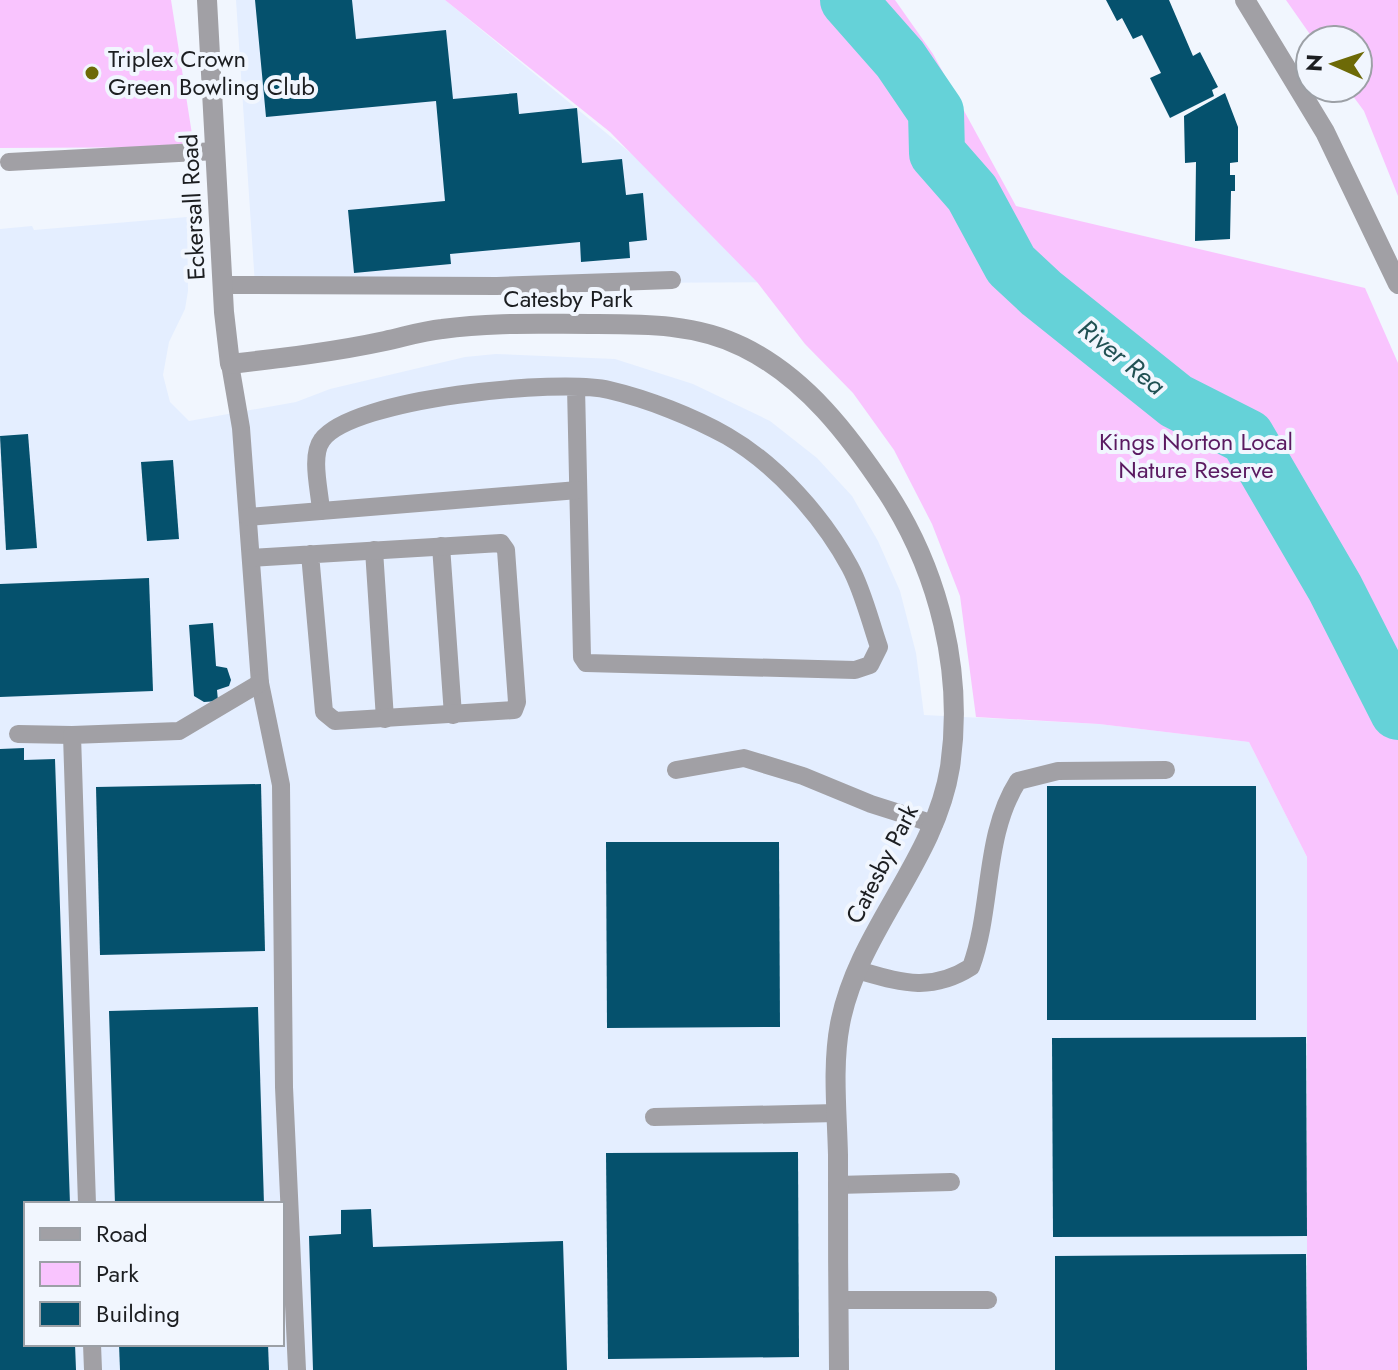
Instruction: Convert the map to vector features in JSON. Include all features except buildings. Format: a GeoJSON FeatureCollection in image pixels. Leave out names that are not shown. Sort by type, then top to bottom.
{"type":"FeatureCollection","features":[{"type":"Feature","properties":{"kind":"street","name":"Eckersall Road"},"geometry":{"type":"LineString","coordinates":[[207,0],[230,364]]}},
{"type":"Feature","properties":{"kind":"street"},"geometry":{"type":"LineString","coordinates":[[1245,0],[1325,132],[1398,284]]}},
{"type":"Feature","properties":{"kind":"street","name":"Catesby Park"},"geometry":{"type":"LineString","coordinates":[[230,364],[383,341],[435,329],[510,324],[669,326],[719,337],[766,360],[809,394],[860,452],[895,505],[932,585],[945,631],[954,695],[949,772],[934,824],[857,970],[839,1027],[839,1370]]}},
{"type":"Feature","properties":{"kind":"lane"},"geometry":{"type":"LineString","coordinates":[[9,162],[216,151]]}},
{"type":"Feature","properties":{"kind":"lane"},"geometry":{"type":"LineString","coordinates":[[223,285],[497,286],[672,280]]}},
{"type":"Feature","properties":{"kind":"lane"},"geometry":{"type":"LineString","coordinates":[[230,364],[241,428],[260,683],[281,785],[284,1087],[297,1370]]}},
{"type":"Feature","properties":{"kind":"lane"},"geometry":{"type":"LineString","coordinates":[[321,511],[316,451],[330,432],[364,416],[459,393],[576,387],[607,389],[728,437],[772,469],[824,525],[852,570],[879,647],[878,656],[870,665],[855,670],[586,663],[582,657],[576,387]]}},
{"type":"Feature","properties":{"kind":"lane"},"geometry":{"type":"LineString","coordinates":[[248,517],[578,490]]}},
{"type":"Feature","properties":{"kind":"lane"},"geometry":{"type":"LineString","coordinates":[[251,558],[310,554],[374,550],[501,543],[506,550],[517,702],[514,710],[508,713],[335,721],[324,712],[310,554]]}},
{"type":"Feature","properties":{"kind":"lane"},"geometry":{"type":"LineString","coordinates":[[441,546],[453,715]]}},
{"type":"Feature","properties":{"kind":"lane"},"geometry":{"type":"LineString","coordinates":[[374,550],[385,719]]}},
{"type":"Feature","properties":{"kind":"lane"},"geometry":{"type":"LineString","coordinates":[[18,734],[179,731],[260,683]]}},
{"type":"Feature","properties":{"kind":"lane"},"geometry":{"type":"LineString","coordinates":[[72,735],[87,1202]]}},
{"type":"Feature","properties":{"kind":"lane"},"geometry":{"type":"LineString","coordinates":[[676,770],[744,758],[934,824]]}},
{"type":"Feature","properties":{"kind":"lane"},"geometry":{"type":"LineString","coordinates":[[857,970],[898,982],[923,984],[944,982],[971,967],[977,950],[997,837],[1007,798],[1018,781],[1058,771],[1166,770]]}},
{"type":"Feature","properties":{"kind":"lane"},"geometry":{"type":"LineString","coordinates":[[654,1117],[837,1113]]}},
{"type":"Feature","properties":{"kind":"lane"},"geometry":{"type":"LineString","coordinates":[[837,1185],[951,1182]]}},
{"type":"Feature","properties":{"kind":"lane"},"geometry":{"type":"LineString","coordinates":[[838,1300],[988,1300]]}},
{"type":"Feature","properties":{"kind":"lane"},"geometry":{"type":"LineString","coordinates":[[92,1346],[93,1370]]}},
{"type":"Feature","properties":{"kind":"shaded area"},"geometry":{"type":"Polygon","coordinates":[[[236,0],[445,0],[787,282],[255,285],[236,0]]]}},
{"type":"Feature","properties":{"kind":"shaded area"},"geometry":{"type":"Polygon","coordinates":[[[187,217],[188,291],[185,309],[169,342],[163,375],[170,402],[189,421],[296,402],[330,389],[465,357],[496,354],[615,359],[693,384],[770,421],[817,458],[852,496],[878,541],[900,591],[916,653],[924,715],[1099,724],[1249,742],[1307,857],[1307,1370],[0,1370],[0,229],[32,226],[34,230],[187,217]]]}},
{"type":"Feature","properties":{"kind":"green space"},"geometry":{"type":"Polygon","coordinates":[[[0,0],[171,0],[194,147],[0,148],[0,0]]]}},
{"type":"Feature","properties":{"kind":"green space","name":"Kings Norton Local Nature Reserve"},"geometry":{"type":"Polygon","coordinates":[[[445,0],[895,0],[933,54],[1016,206],[1365,288],[1398,363],[1398,1370],[1307,1370],[1307,857],[1249,742],[1099,724],[976,717],[960,596],[932,524],[894,450],[853,393],[805,344],[757,282],[610,132],[445,0]]]}},
{"type":"Feature","properties":{"kind":"green space"},"geometry":{"type":"Polygon","coordinates":[[[1286,0],[1398,0],[1398,196],[1359,104],[1374,104],[1374,24],[1303,24],[1286,0]]]}},
{"type":"Feature","properties":{"kind":"waterway","name":"River Rea"},"geometry":{"type":"LineString","coordinates":[[848,0],[900,59],[936,112],[937,153],[972,193],[1011,265],[1041,293],[1176,401],[1247,437],[1335,588],[1398,712]]}},
{"type":"Feature","properties":{"kind":"place","name":"Triplex Crown Green Bowling Club"},"geometry":{"type":"Point","coordinates":[92,73]}}]}
